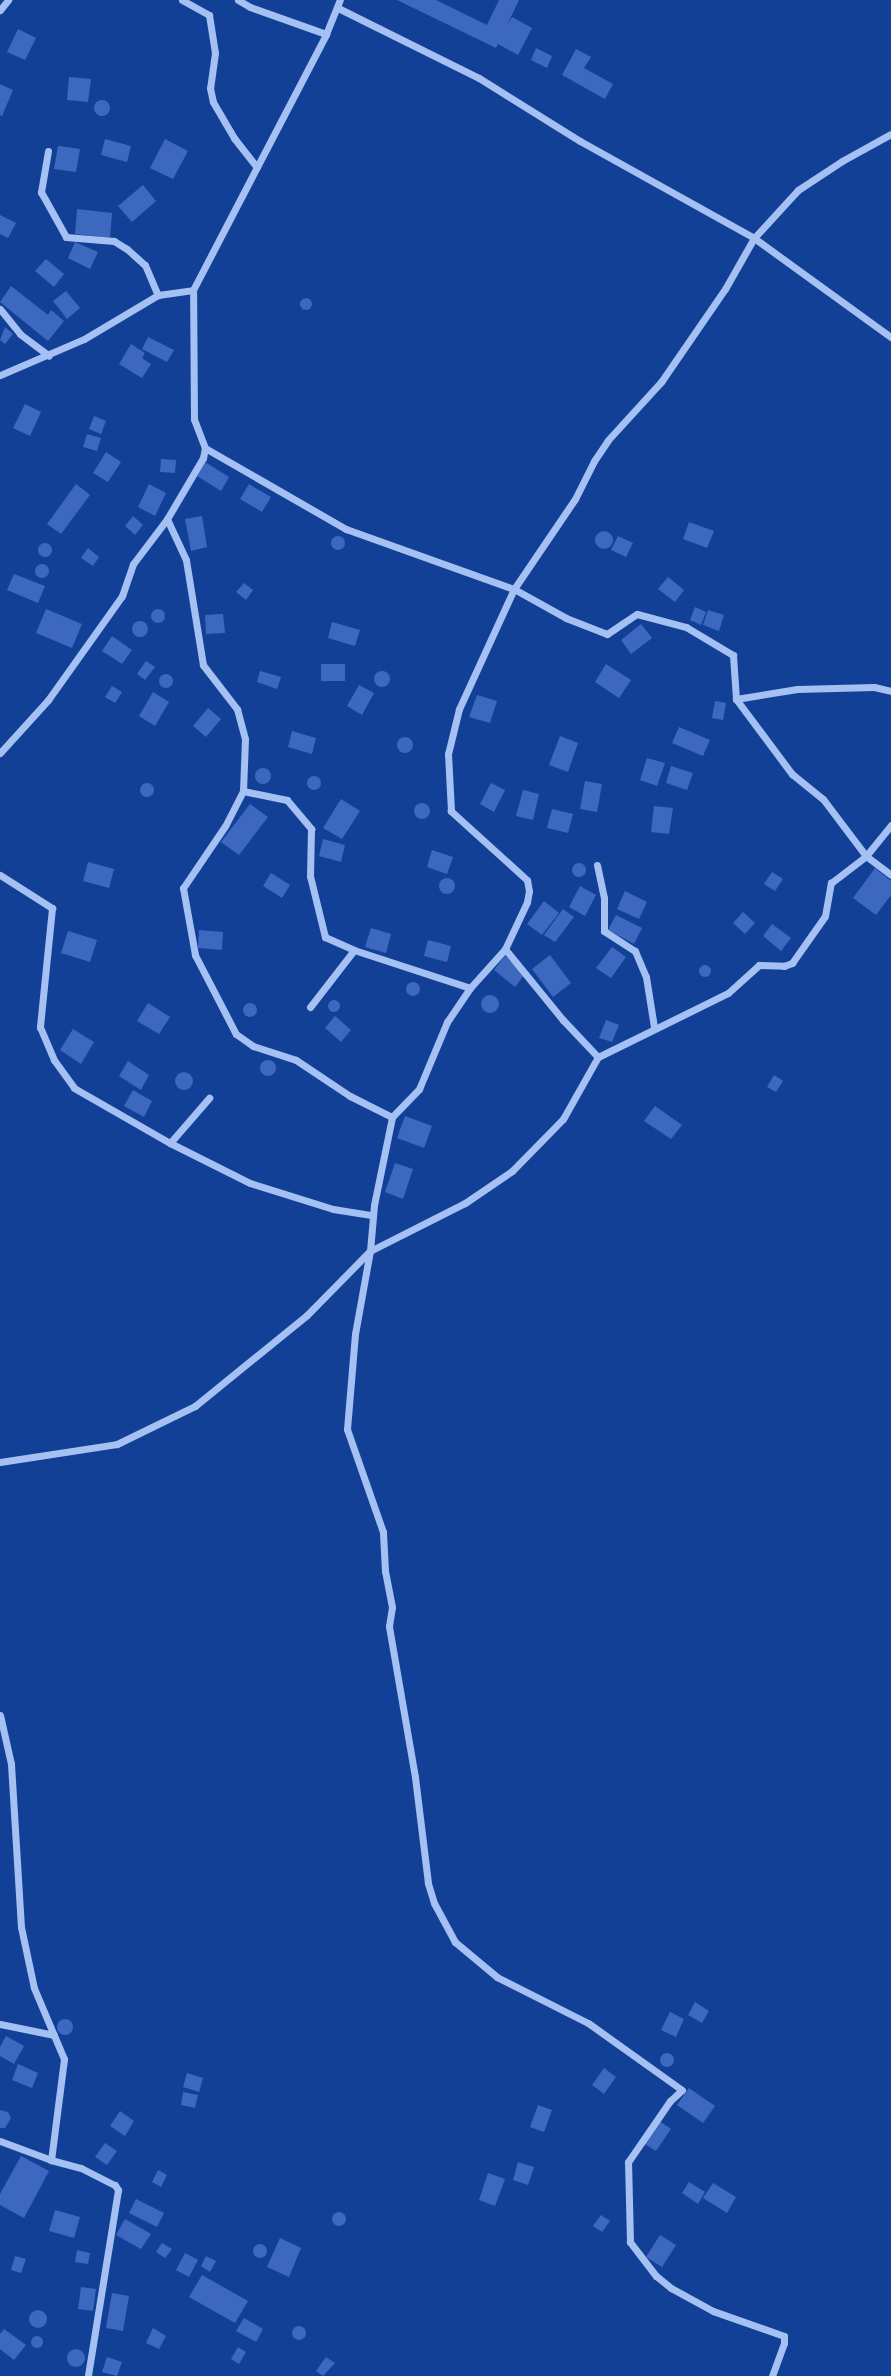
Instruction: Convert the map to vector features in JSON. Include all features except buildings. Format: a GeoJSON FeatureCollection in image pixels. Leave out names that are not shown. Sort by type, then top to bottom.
{"type":"FeatureCollection","features":[{"type":"Feature","properties":{"kind":"street"},"geometry":{"type":"LineString","coordinates":[[0,10],[8,0]]}},
{"type":"Feature","properties":{"kind":"street"},"geometry":{"type":"LineString","coordinates":[[182,0],[209,15],[215,53],[210,88],[213,102],[234,138],[257,167]]}},
{"type":"Feature","properties":{"kind":"street"},"geometry":{"type":"LineString","coordinates":[[238,0],[250,7],[326,34]]}},
{"type":"Feature","properties":{"kind":"street"},"geometry":{"type":"LineString","coordinates":[[0,753],[48,700],[122,596],[133,564],[167,519],[203,458],[205,448],[194,419],[193,290],[339,4],[479,78],[580,141],[754,238],[891,337]]}},
{"type":"Feature","properties":{"kind":"street"},"geometry":{"type":"LineString","coordinates":[[772,2376],[784,2336],[713,2311],[671,2288],[656,2276],[629,2242],[628,2162],[670,2101],[682,2090],[588,2023],[497,1977],[465,1952],[450,1934],[431,1895],[410,1742],[389,1626],[391,1607],[384,1571],[383,1532],[347,1429],[355,1334],[370,1251],[372,1215],[392,1117],[419,1089],[447,1022],[470,988],[505,949],[527,902],[527,880],[452,811],[448,760],[459,709],[514,589],[575,499],[608,440],[661,382],[725,289],[754,238],[798,190],[842,161],[891,134]]}},
{"type":"Feature","properties":{"kind":"street"},"geometry":{"type":"LineString","coordinates":[[48,151],[41,192],[66,237],[114,241],[127,249],[145,265],[158,295]]}},
{"type":"Feature","properties":{"kind":"street"},"geometry":{"type":"LineString","coordinates":[[0,375],[50,356],[158,295],[193,290]]}},
{"type":"Feature","properties":{"kind":"street"},"geometry":{"type":"LineString","coordinates":[[0,309],[20,334],[50,356]]}},
{"type":"Feature","properties":{"kind":"street"},"geometry":{"type":"LineString","coordinates":[[205,448],[346,529],[514,589],[566,618],[607,634],[637,614],[686,627],[733,655],[736,699],[792,774],[823,799],[866,856],[891,875]]}},
{"type":"Feature","properties":{"kind":"street"},"geometry":{"type":"LineString","coordinates":[[167,519],[186,559],[203,665],[237,709],[245,739],[243,791],[225,826],[183,888],[198,962],[236,1034],[253,1046],[296,1060],[350,1096],[392,1117]]}},
{"type":"Feature","properties":{"kind":"street"},"geometry":{"type":"LineString","coordinates":[[736,699],[797,689],[874,687],[891,691]]}},
{"type":"Feature","properties":{"kind":"street"},"geometry":{"type":"LineString","coordinates":[[243,791],[287,800],[311,829],[310,876],[325,937],[354,950],[470,988]]}},
{"type":"Feature","properties":{"kind":"street"},"geometry":{"type":"LineString","coordinates":[[0,1462],[117,1444],[195,1406],[307,1315],[370,1251],[465,1203],[512,1171],[563,1118],[598,1057],[626,1045],[654,1027],[728,993],[759,965],[785,966],[792,963],[825,916],[831,883],[866,856],[891,825]]}},
{"type":"Feature","properties":{"kind":"street"},"geometry":{"type":"LineString","coordinates":[[597,865],[604,898],[604,931],[635,951],[646,977],[654,1027]]}},
{"type":"Feature","properties":{"kind":"street"},"geometry":{"type":"LineString","coordinates":[[0,875],[52,908],[40,1027],[64,1077],[92,1101],[250,1183],[333,1209],[372,1215]]}},
{"type":"Feature","properties":{"kind":"street"},"geometry":{"type":"LineString","coordinates":[[505,949],[562,1020],[598,1057]]}},
{"type":"Feature","properties":{"kind":"street"},"geometry":{"type":"LineString","coordinates":[[310,1007],[354,950]]}},
{"type":"Feature","properties":{"kind":"street"},"geometry":{"type":"LineString","coordinates":[[170,1143],[209,1098]]}},
{"type":"Feature","properties":{"kind":"street"},"geometry":{"type":"LineString","coordinates":[[0,1714],[11,1764],[21,1927],[34,1988],[64,2059],[51,2160]]}},
{"type":"Feature","properties":{"kind":"street"},"geometry":{"type":"LineString","coordinates":[[0,2024],[54,2035]]}},
{"type":"Feature","properties":{"kind":"street"},"geometry":{"type":"LineString","coordinates":[[0,2141],[81,2168],[115,2185],[118,2190],[88,2376]]}}]}
